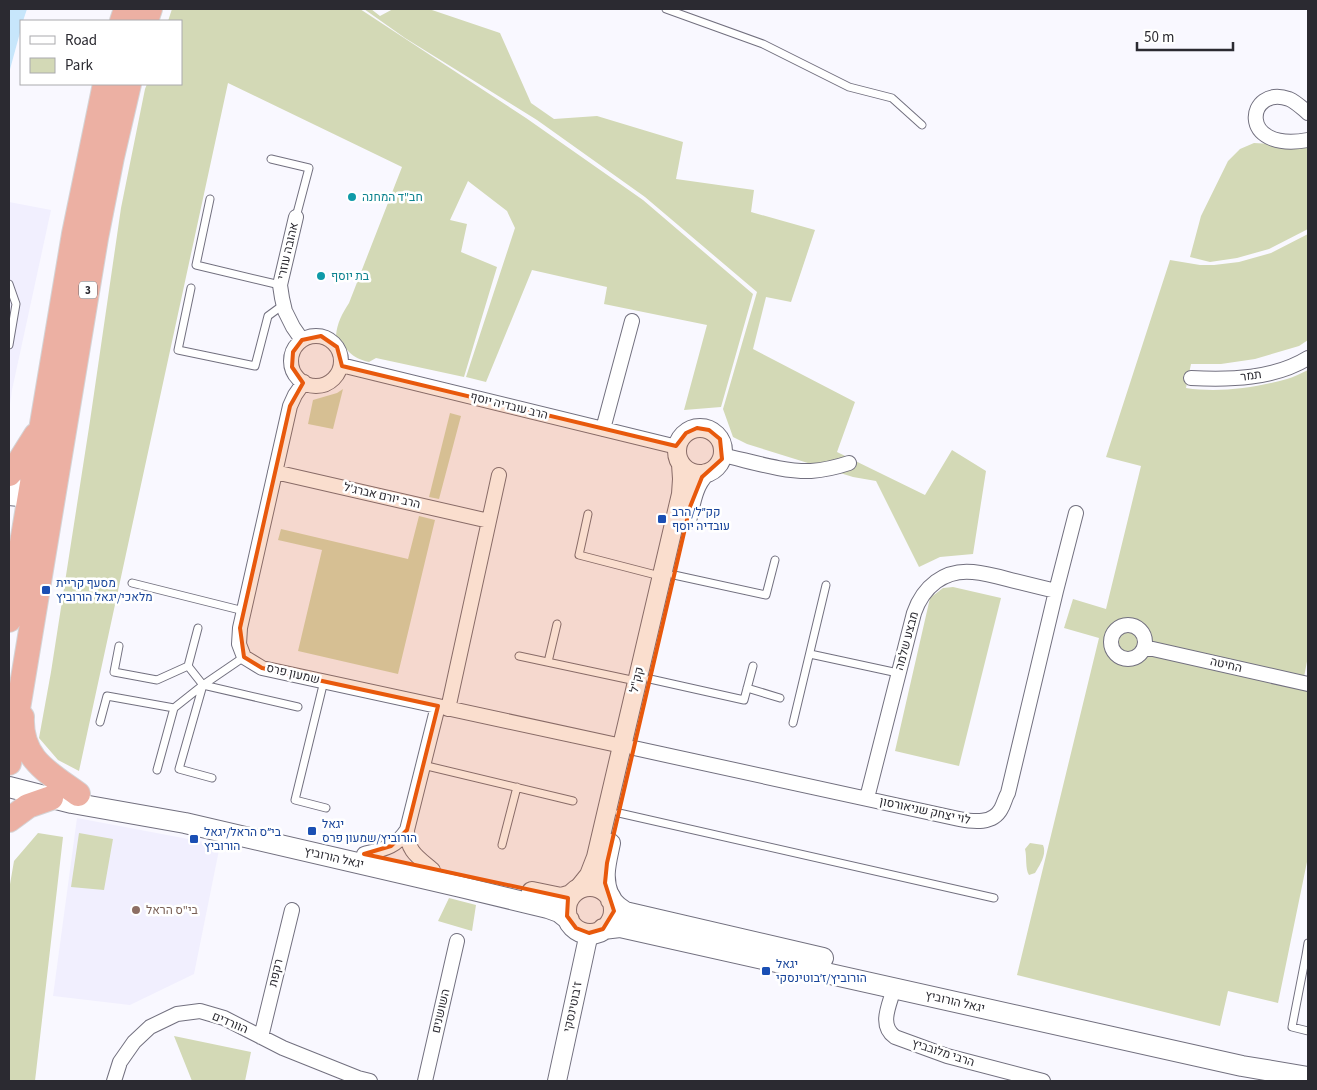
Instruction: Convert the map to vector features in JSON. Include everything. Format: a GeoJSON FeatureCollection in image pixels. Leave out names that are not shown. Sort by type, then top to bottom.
{"type":"FeatureCollection","features":[{"type":"Feature","properties":{"kind":"highway","name":"3"},"geometry":{"type":"LineString","coordinates":[[9,620],[16,579],[19,493],[41,427],[74,234],[105,85]]}},
{"type":"Feature","properties":{"kind":"highway","name":"3"},"geometry":{"type":"LineString","coordinates":[[9,763],[96,238],[129,85]]}},
{"type":"Feature","properties":{"kind":"highway"},"geometry":{"type":"LineString","coordinates":[[9,474],[19,462],[41,427]]}},
{"type":"Feature","properties":{"kind":"highway"},"geometry":{"type":"LineString","coordinates":[[9,531],[15,551],[16,579]]}},
{"type":"Feature","properties":{"kind":"highway"},"geometry":{"type":"LineString","coordinates":[[24,667],[22,724],[30,753],[38,764],[78,794]]}},
{"type":"Feature","properties":{"kind":"highway"},"geometry":{"type":"LineString","coordinates":[[9,820],[28,806],[52,798]]}},
{"type":"Feature","properties":{"kind":"main road","name":"יגאל הורוביץ"},"geometry":{"type":"LineString","coordinates":[[9,777],[78,794],[188,814],[552,897],[561,898],[574,893]]}},
{"type":"Feature","properties":{"kind":"main road","name":"יגאל הורוביץ"},"geometry":{"type":"LineString","coordinates":[[9,788],[72,803],[185,824],[461,887],[548,908],[559,912],[569,920]]}},
{"type":"Feature","properties":{"kind":"main road"},"geometry":{"type":"LineString","coordinates":[[595,886],[602,889],[610,898],[614,907],[609,924],[596,931],[582,932],[569,920],[566,909],[568,902],[574,893],[584,887],[595,886]]}},
{"type":"Feature","properties":{"kind":"main road","name":"יגאל הורוביץ"},"geometry":{"type":"LineString","coordinates":[[610,898],[618,908],[625,912],[930,983],[1034,1012],[1208,1051],[1268,1061],[1308,1064]]}},
{"type":"Feature","properties":{"kind":"main road","name":"יגאל הורוביץ"},"geometry":{"type":"LineString","coordinates":[[596,931],[620,926],[1242,1066],[1308,1077]]}},
{"type":"Feature","properties":{"kind":"street"},"geometry":{"type":"LineString","coordinates":[[1308,113],[1291,100],[1280,97],[1269,99],[1262,103],[1257,109],[1255,117],[1257,125],[1263,133],[1272,139],[1284,141],[1308,140]]}},
{"type":"Feature","properties":{"kind":"street","name":"אהובה עוזרי"},"geometry":{"type":"LineString","coordinates":[[296,217],[280,285],[283,305],[290,322],[302,340]]}},
{"type":"Feature","properties":{"kind":"street"},"geometry":{"type":"LineString","coordinates":[[603,429],[632,321]]}},
{"type":"Feature","properties":{"kind":"street"},"geometry":{"type":"LineString","coordinates":[[321,336],[335,344],[339,350],[341,365],[336,376],[327,383],[315,386],[304,382],[296,375],[292,364],[292,356],[302,340],[321,336]]}},
{"type":"Feature","properties":{"kind":"street","name":"תמר"},"geometry":{"type":"LineString","coordinates":[[1191,378],[1220,380],[1254,376],[1283,370],[1308,358]]}},
{"type":"Feature","properties":{"kind":"street","name":"הרב עובדיה יוסף"},"geometry":{"type":"LineString","coordinates":[[341,365],[677,447]]}},
{"type":"Feature","properties":{"kind":"street"},"geometry":{"type":"LineString","coordinates":[[244,656],[240,644],[240,628],[290,406],[304,382]]}},
{"type":"Feature","properties":{"kind":"street"},"geometry":{"type":"LineString","coordinates":[[704,428],[718,436],[722,445],[722,456],[718,465],[713,470],[699,474],[692,473],[681,464],[678,458],[677,447],[686,433],[693,429],[704,428]]}},
{"type":"Feature","properties":{"kind":"street"},"geometry":{"type":"LineString","coordinates":[[722,456],[796,470],[821,470],[849,463]]}},
{"type":"Feature","properties":{"kind":"street","name":"קק\"ל"},"geometry":{"type":"LineString","coordinates":[[668,576],[681,494],[681,464]]}},
{"type":"Feature","properties":{"kind":"street","name":"הרב יורם אברג'ל"},"geometry":{"type":"LineString","coordinates":[[275,472],[489,521]]}},
{"type":"Feature","properties":{"kind":"street","name":"קק\"ל"},"geometry":{"type":"LineString","coordinates":[[574,893],[589,875],[594,862],[628,747],[668,576],[694,493],[700,480],[706,473]]}},
{"type":"Feature","properties":{"kind":"street"},"geometry":{"type":"LineString","coordinates":[[433,870],[411,850],[408,844],[407,830],[423,765],[443,707],[499,474]]}},
{"type":"Feature","properties":{"kind":"street"},"geometry":{"type":"LineString","coordinates":[[19,493],[53,498]]}},
{"type":"Feature","properties":{"kind":"street","name":"לוי יצחק שניאורסון"},"geometry":{"type":"LineString","coordinates":[[628,747],[974,822],[990,820],[1000,811],[1008,793],[1076,513]]}},
{"type":"Feature","properties":{"kind":"street","name":"מבצע שלמה"},"geometry":{"type":"LineString","coordinates":[[867,798],[917,604],[926,590],[940,579],[956,573],[973,572],[1056,592]]}},
{"type":"Feature","properties":{"kind":"street","name":"החיטה"},"geometry":{"type":"LineString","coordinates":[[1144,647],[1308,684]]}},
{"type":"Feature","properties":{"kind":"street","name":"שמעון פרס"},"geometry":{"type":"LineString","coordinates":[[244,656],[262,668],[628,747]]}},
{"type":"Feature","properties":{"kind":"street","name":"קק\"ל"},"geometry":{"type":"LineString","coordinates":[[610,898],[606,886],[605,873],[618,812],[628,747]]}},
{"type":"Feature","properties":{"kind":"street"},"geometry":{"type":"LineString","coordinates":[[364,854],[384,850],[400,839],[407,830]]}},
{"type":"Feature","properties":{"kind":"street","name":"רקפת"},"geometry":{"type":"LineString","coordinates":[[261,1037],[292,910]]}},
{"type":"Feature","properties":{"kind":"street","name":"ז'בוטינסקי"},"geometry":{"type":"LineString","coordinates":[[557,1081],[596,931]]}},
{"type":"Feature","properties":{"kind":"street","name":"השושנים"},"geometry":{"type":"LineString","coordinates":[[425,1081],[457,941]]}},
{"type":"Feature","properties":{"kind":"street","name":"הרבי מלובביץ"},"geometry":{"type":"LineString","coordinates":[[894,988],[885,1021],[886,1028],[894,1037],[947,1056],[1043,1081]]}},
{"type":"Feature","properties":{"kind":"street","name":"הוורדים"},"geometry":{"type":"LineString","coordinates":[[114,1081],[120,1062],[134,1042],[150,1027],[177,1014],[200,1011],[224,1018],[283,1048],[370,1081]]}},
{"type":"Feature","properties":{"kind":"lane"},"geometry":{"type":"LineString","coordinates":[[666,9],[763,44],[849,87],[892,98],[922,125]]}},
{"type":"Feature","properties":{"kind":"lane"},"geometry":{"type":"LineString","coordinates":[[271,159],[308,168],[296,217]]}},
{"type":"Feature","properties":{"kind":"lane"},"geometry":{"type":"LineString","coordinates":[[210,199],[196,265],[280,285]]}},
{"type":"Feature","properties":{"kind":"lane"},"geometry":{"type":"LineString","coordinates":[[9,284],[16,304],[9,345]]}},
{"type":"Feature","properties":{"kind":"lane"},"geometry":{"type":"LineString","coordinates":[[191,288],[178,350],[255,366],[268,316],[283,305]]}},
{"type":"Feature","properties":{"kind":"lane"},"geometry":{"type":"LineString","coordinates":[[588,514],[579,556],[766,595],[775,560]]}},
{"type":"Feature","properties":{"kind":"lane"},"geometry":{"type":"LineString","coordinates":[[132,583],[244,611]]}},
{"type":"Feature","properties":{"kind":"lane"},"geometry":{"type":"LineString","coordinates":[[793,724],[826,585]]}},
{"type":"Feature","properties":{"kind":"lane"},"geometry":{"type":"LineString","coordinates":[[548,662],[557,624]]}},
{"type":"Feature","properties":{"kind":"lane"},"geometry":{"type":"LineString","coordinates":[[188,666],[198,628]]}},
{"type":"Feature","properties":{"kind":"lane"},"geometry":{"type":"LineString","coordinates":[[119,646],[114,672],[156,680],[188,666]]}},
{"type":"Feature","properties":{"kind":"lane"},"geometry":{"type":"LineString","coordinates":[[810,654],[898,673]]}},
{"type":"Feature","properties":{"kind":"lane"},"geometry":{"type":"LineString","coordinates":[[157,770],[174,708],[244,656]]}},
{"type":"Feature","properties":{"kind":"lane"},"geometry":{"type":"LineString","coordinates":[[519,656],[744,700],[753,666]]}},
{"type":"Feature","properties":{"kind":"lane"},"geometry":{"type":"LineString","coordinates":[[188,666],[203,685],[298,707]]}},
{"type":"Feature","properties":{"kind":"lane"},"geometry":{"type":"LineString","coordinates":[[324,681],[295,800],[326,808]]}},
{"type":"Feature","properties":{"kind":"lane"},"geometry":{"type":"LineString","coordinates":[[203,685],[179,769],[212,778]]}},
{"type":"Feature","properties":{"kind":"lane"},"geometry":{"type":"LineString","coordinates":[[747,688],[780,698]]}},
{"type":"Feature","properties":{"kind":"lane"},"geometry":{"type":"LineString","coordinates":[[100,722],[107,696],[174,708]]}},
{"type":"Feature","properties":{"kind":"lane"},"geometry":{"type":"LineString","coordinates":[[423,765],[574,801]]}},
{"type":"Feature","properties":{"kind":"lane"},"geometry":{"type":"LineString","coordinates":[[502,844],[517,787]]}},
{"type":"Feature","properties":{"kind":"lane"},"geometry":{"type":"LineString","coordinates":[[618,812],[994,898]]}},
{"type":"Feature","properties":{"kind":"lane"},"geometry":{"type":"LineString","coordinates":[[1308,943],[1292,1027],[1308,1031]]}},
{"type":"Feature","properties":{"kind":"highlighted area"},"geometry":{"type":"Polygon","coordinates":[[[321,336],[337,347],[342,366],[676,446],[686,433],[697,428],[709,430],[720,439],[722,459],[702,477],[690,507],[607,863],[605,883],[614,911],[603,929],[589,933],[576,928],[567,916],[568,898],[364,854],[391,846],[407,830],[438,706],[262,668],[244,657],[240,628],[290,406],[303,383],[292,367],[293,352],[302,340],[321,336]]]}},
{"type":"Feature","properties":{"kind":"shaded area"},"geometry":{"type":"Polygon","coordinates":[[[9,202],[51,210],[9,411],[9,202]]]}},
{"type":"Feature","properties":{"kind":"shaded area","name":"בי\"ס הראל"},"geometry":{"type":"Polygon","coordinates":[[[77,818],[220,845],[194,974],[130,1005],[53,996],[77,818]]]}},
{"type":"Feature","properties":{"kind":"green space"},"geometry":{"type":"Polygon","coordinates":[[[172,9],[360,9],[526,118],[643,200],[753,294],[721,407],[684,410],[707,325],[604,304],[607,287],[532,270],[486,382],[466,377],[515,228],[507,211],[468,181],[450,220],[467,224],[461,252],[497,267],[464,377],[376,358],[369,362],[363,360],[354,356],[347,349],[336,336],[337,331],[340,319],[349,303],[402,167],[228,83],[79,771],[58,760],[39,738],[90,421],[121,208],[145,89],[147,85],[182,85],[182,20],[168,20],[172,9]]]}},
{"type":"Feature","properties":{"kind":"green space"},"geometry":{"type":"Polygon","coordinates":[[[364,9],[371,9],[380,16],[393,9],[429,9],[500,33],[531,103],[554,119],[597,116],[683,142],[676,179],[754,190],[751,212],[815,230],[791,302],[766,297],[753,349],[855,402],[837,452],[925,495],[952,450],[986,471],[973,554],[940,557],[919,567],[876,481],[853,477],[747,444],[733,437],[723,409],[757,292],[645,197],[537,120],[405,38],[364,9]]]}},
{"type":"Feature","properties":{"kind":"green space"},"geometry":{"type":"Polygon","coordinates":[[[1254,143],[1308,146],[1308,229],[1269,249],[1237,258],[1210,262],[1190,257],[1201,216],[1228,161],[1240,149],[1254,143]]]}},
{"type":"Feature","properties":{"kind":"green space"},"geometry":{"type":"Polygon","coordinates":[[[1308,234],[1308,340],[1299,346],[1255,359],[1221,364],[1191,364],[1186,388],[1224,390],[1249,387],[1287,379],[1308,370],[1308,656],[1302,688],[1308,690],[1308,857],[1278,1003],[1228,991],[1220,1026],[1017,975],[1099,638],[1064,628],[1073,599],[1106,609],[1141,466],[1106,457],[1170,260],[1200,265],[1239,262],[1271,253],[1308,234]]]}},
{"type":"Feature","properties":{"kind":"green space"},"geometry":{"type":"Polygon","coordinates":[[[343,389],[333,429],[308,424],[313,400],[337,393],[343,389]]]}},
{"type":"Feature","properties":{"kind":"green space"},"geometry":{"type":"Polygon","coordinates":[[[450,413],[461,416],[439,499],[429,497],[450,413]]]}},
{"type":"Feature","properties":{"kind":"green space"},"geometry":{"type":"Polygon","coordinates":[[[419,516],[435,520],[398,674],[298,651],[322,550],[278,540],[281,529],[408,559],[419,516]]]}},
{"type":"Feature","properties":{"kind":"green space"},"geometry":{"type":"Polygon","coordinates":[[[953,587],[1001,598],[959,766],[895,751],[930,598],[943,588],[953,587]]]}},
{"type":"Feature","properties":{"kind":"green space"},"geometry":{"type":"Polygon","coordinates":[[[38,833],[63,837],[35,1081],[9,1081],[9,890],[14,861],[38,833]]]}},
{"type":"Feature","properties":{"kind":"green space"},"geometry":{"type":"Polygon","coordinates":[[[79,833],[113,839],[104,890],[71,887],[79,833]]]}},
{"type":"Feature","properties":{"kind":"green space"},"geometry":{"type":"Polygon","coordinates":[[[1030,843],[1043,845],[1044,852],[1035,873],[1029,875],[1025,849],[1030,843]]]}},
{"type":"Feature","properties":{"kind":"green space"},"geometry":{"type":"Polygon","coordinates":[[[449,898],[476,905],[472,931],[438,921],[449,898]]]}},
{"type":"Feature","properties":{"kind":"green space"},"geometry":{"type":"Polygon","coordinates":[[[174,1036],[251,1052],[245,1081],[192,1081],[174,1036]]]}},
{"type":"Feature","properties":{"kind":"water"},"geometry":{"type":"Polygon","coordinates":[[[9,9],[27,9],[23,20],[20,20],[20,33],[9,73],[9,9]]]}},
{"type":"Feature","properties":{"kind":"place","name":"חב\"ד המחנה"},"geometry":{"type":"Point","coordinates":[352,197]}},
{"type":"Feature","properties":{"kind":"place","name":"בת יוסף"},"geometry":{"type":"Point","coordinates":[321,276]}},
{"type":"Feature","properties":{"kind":"place","name":"קק״ל/הרב עובדיה יוסף"},"geometry":{"type":"Point","coordinates":[662,519]}},
{"type":"Feature","properties":{"kind":"place","name":"מסעף קריית מלאכי/יגאל הורוביץ"},"geometry":{"type":"Point","coordinates":[46,590]}},
{"type":"Feature","properties":{"kind":"place","name":"יגאל הורוביץ/שמעון פרס"},"geometry":{"type":"Point","coordinates":[312,831]}},
{"type":"Feature","properties":{"kind":"place","name":"בי״ס הראל/יגאל הורוביץ"},"geometry":{"type":"Point","coordinates":[194,839]}},
{"type":"Feature","properties":{"kind":"place","name":"בי\"ס הראל"},"geometry":{"type":"Point","coordinates":[136,910]}},
{"type":"Feature","properties":{"kind":"place","name":"יגאל הורוביץ/ז׳בוטינסקי"},"geometry":{"type":"Point","coordinates":[766,971]}}]}
